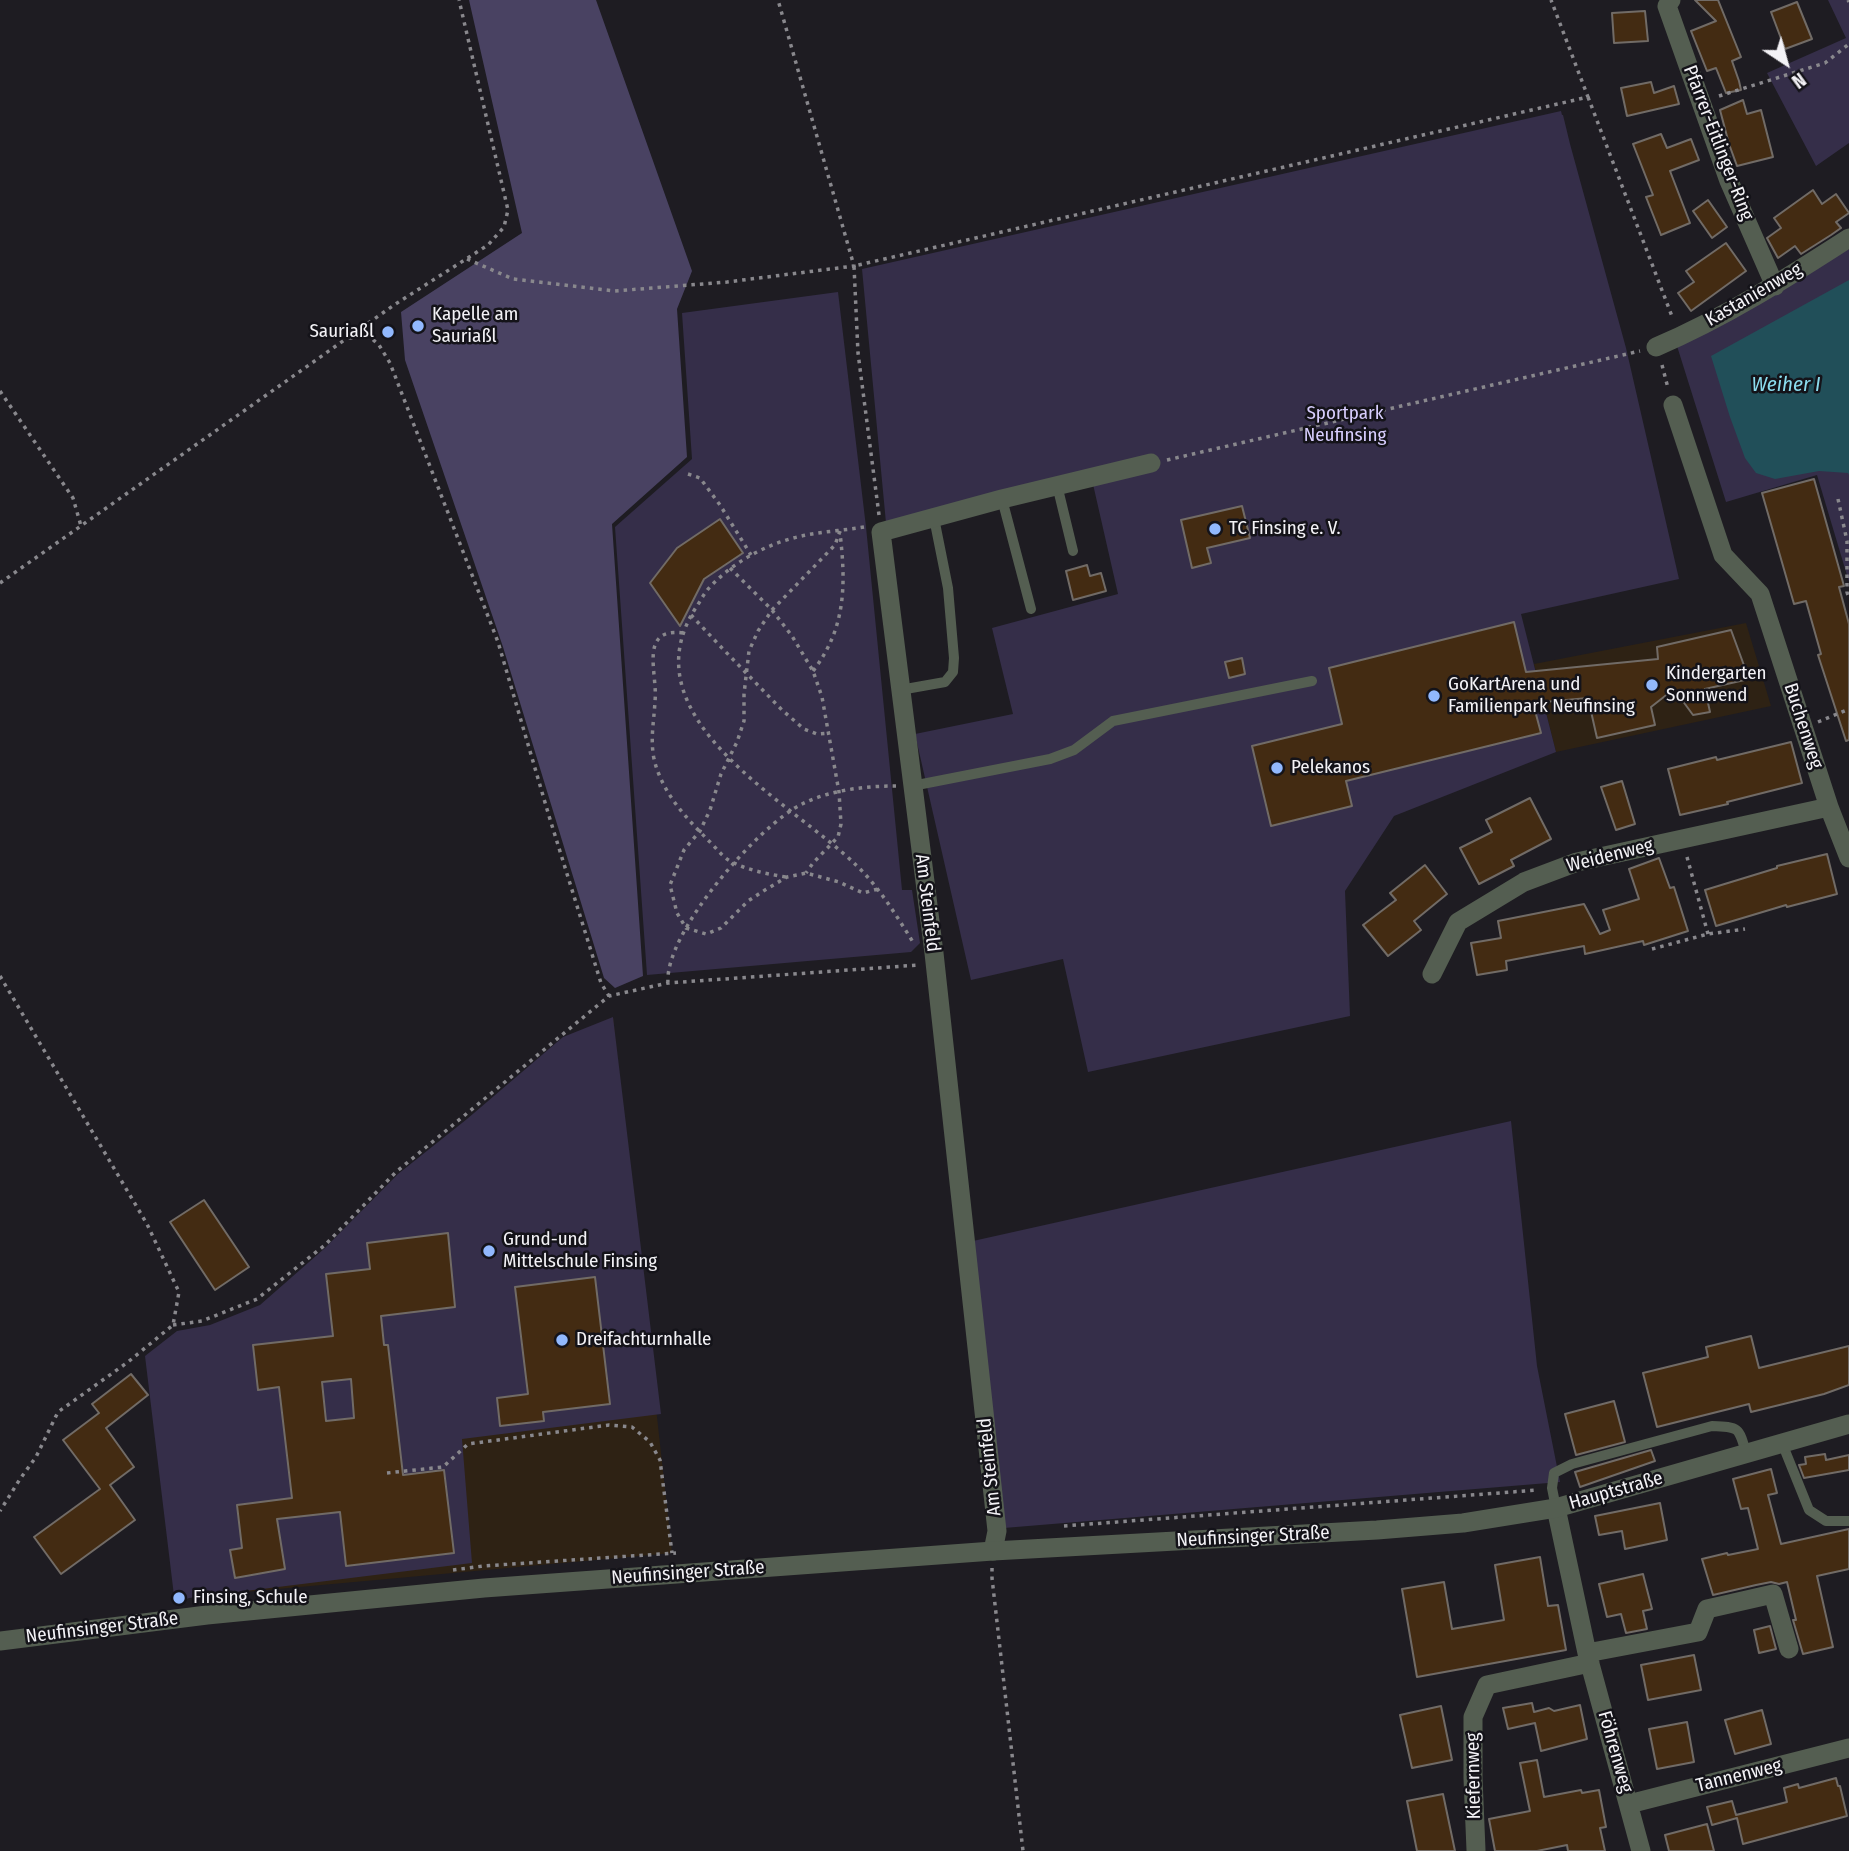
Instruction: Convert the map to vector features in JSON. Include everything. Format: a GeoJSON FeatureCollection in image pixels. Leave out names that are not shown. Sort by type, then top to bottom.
{"type":"FeatureCollection","features":[{"type":"Feature","properties":{"kind":"street","name":"Pfarrer-Eitlinger-Ring"},"geometry":{"type":"LineString","coordinates":[[1671,0],[1667,6],[1729,181],[1775,286]]}},
{"type":"Feature","properties":{"kind":"street","name":"Kastanienweg"},"geometry":{"type":"LineString","coordinates":[[1656,347],[1775,286],[1849,238]]}},
{"type":"Feature","properties":{"kind":"street","name":"Buchenweg"},"geometry":{"type":"LineString","coordinates":[[1674,405],[1723,555],[1760,594],[1829,807],[1845,833],[1849,858]]}},
{"type":"Feature","properties":{"kind":"street"},"geometry":{"type":"LineString","coordinates":[[881,533],[1002,499],[1151,463]]}},
{"type":"Feature","properties":{"kind":"street","name":"Am Steinfeld"},"geometry":{"type":"LineString","coordinates":[[881,533],[935,958],[997,1531],[993,1551]]}},
{"type":"Feature","properties":{"kind":"street","name":"Weidenweg"},"geometry":{"type":"LineString","coordinates":[[1432,974],[1458,922],[1524,882],[1577,862],[1829,807]]}},
{"type":"Feature","properties":{"kind":"street","name":"Hauptstraße"},"geometry":{"type":"LineString","coordinates":[[1377,1530],[1463,1523],[1556,1508],[1849,1424]]}},
{"type":"Feature","properties":{"kind":"street","name":"Föhrenweg"},"geometry":{"type":"LineString","coordinates":[[1556,1508],[1589,1658],[1641,1851]]}},
{"type":"Feature","properties":{"kind":"street","name":"Neufinsinger Straße"},"geometry":{"type":"LineString","coordinates":[[0,1641],[207,1615],[470,1589],[993,1551],[1377,1530]]}},
{"type":"Feature","properties":{"kind":"street"},"geometry":{"type":"LineString","coordinates":[[1589,1658],[1698,1632],[1707,1609],[1773,1594],[1789,1650]]}},
{"type":"Feature","properties":{"kind":"street","name":"Kiefernweg"},"geometry":{"type":"LineString","coordinates":[[1476,1850],[1473,1717],[1487,1685],[1589,1658]]}},
{"type":"Feature","properties":{"kind":"street","name":"Tannenweg"},"geometry":{"type":"LineString","coordinates":[[1629,1804],[1849,1748]]}},
{"type":"Feature","properties":{"kind":"lane"},"geometry":{"type":"LineString","coordinates":[[1057,485],[1073,551]]}},
{"type":"Feature","properties":{"kind":"lane"},"geometry":{"type":"LineString","coordinates":[[1002,499],[1031,608]]}},
{"type":"Feature","properties":{"kind":"lane"},"geometry":{"type":"LineString","coordinates":[[900,690],[945,682],[953,672],[947,588],[934,518]]}},
{"type":"Feature","properties":{"kind":"lane"},"geometry":{"type":"LineString","coordinates":[[912,786],[1050,758],[1074,750],[1113,721],[1312,681]]}},
{"type":"Feature","properties":{"kind":"lane"},"geometry":{"type":"LineString","coordinates":[[1556,1508],[1552,1488],[1554,1473],[1572,1464],[1712,1426],[1731,1427],[1740,1433],[1746,1453]]}},
{"type":"Feature","properties":{"kind":"lane"},"geometry":{"type":"LineString","coordinates":[[1782,1443],[1809,1510],[1826,1521],[1849,1521]]}},
{"type":"Feature","properties":{"kind":"path"},"geometry":{"type":"LineString","coordinates":[[0,583],[394,305],[488,245],[504,226],[508,210],[459,0]]}},
{"type":"Feature","properties":{"kind":"path"},"geometry":{"type":"LineString","coordinates":[[778,0],[854,266],[858,353],[881,533]]}},
{"type":"Feature","properties":{"kind":"path"},"geometry":{"type":"LineString","coordinates":[[1551,0],[1680,337]]}},
{"type":"Feature","properties":{"kind":"path"},"geometry":{"type":"LineString","coordinates":[[1701,102],[1825,63],[1849,44]]}},
{"type":"Feature","properties":{"kind":"path"},"geometry":{"type":"LineString","coordinates":[[467,259],[513,279],[615,291],[727,282],[854,266],[1588,97]]}},
{"type":"Feature","properties":{"kind":"path"},"geometry":{"type":"LineString","coordinates":[[348,338],[369,336],[379,345],[390,363],[498,642],[601,983],[610,996]]}},
{"type":"Feature","properties":{"kind":"path"},"geometry":{"type":"LineString","coordinates":[[1151,463],[1656,347],[1674,405]]}},
{"type":"Feature","properties":{"kind":"path"},"geometry":{"type":"LineString","coordinates":[[0,391],[73,498],[81,527]]}},
{"type":"Feature","properties":{"kind":"path"},"geometry":{"type":"LineString","coordinates":[[688,474],[700,478],[751,555]]}},
{"type":"Feature","properties":{"kind":"path"},"geometry":{"type":"LineString","coordinates":[[1838,499],[1847,541],[1849,599]]}},
{"type":"Feature","properties":{"kind":"path"},"geometry":{"type":"LineString","coordinates":[[881,533],[874,526],[810,534],[774,545],[730,568],[708,589],[691,615],[680,646],[679,671],[685,698],[715,745],[770,796],[857,865],[878,889],[916,948],[935,958]]}},
{"type":"Feature","properties":{"kind":"path"},"geometry":{"type":"LineString","coordinates":[[840,531],[835,545],[772,610],[758,631],[749,651],[744,721],[721,774],[710,810],[699,831],[684,850],[670,885],[677,913],[687,929],[706,934],[721,928],[748,901],[787,877],[806,873],[839,881],[863,893],[878,889]]}},
{"type":"Feature","properties":{"kind":"path"},"geometry":{"type":"LineString","coordinates":[[813,671],[831,642],[841,615],[844,590],[840,531]]}},
{"type":"Feature","properties":{"kind":"path"},"geometry":{"type":"LineString","coordinates":[[730,568],[772,610],[792,636],[813,671],[822,697],[839,792],[841,824],[838,837],[806,873]]}},
{"type":"Feature","properties":{"kind":"path"},"geometry":{"type":"LineString","coordinates":[[691,615],[782,710],[804,729],[817,734],[829,733]]}},
{"type":"Feature","properties":{"kind":"path"},"geometry":{"type":"LineString","coordinates":[[683,633],[671,631],[658,638],[652,658],[655,701],[651,740],[661,778],[672,799],[687,818],[724,857],[757,872],[787,877]]}},
{"type":"Feature","properties":{"kind":"path"},"geometry":{"type":"LineString","coordinates":[[1803,727],[1849,709]]}},
{"type":"Feature","properties":{"kind":"path"},"geometry":{"type":"LineString","coordinates":[[668,983],[667,973],[675,946],[709,892],[733,863],[769,828],[800,805],[821,796],[890,786],[912,786]]}},
{"type":"Feature","properties":{"kind":"path"},"geometry":{"type":"LineString","coordinates":[[1682,838],[1708,934]]}},
{"type":"Feature","properties":{"kind":"path"},"geometry":{"type":"LineString","coordinates":[[1652,948],[1708,934],[1745,929]]}},
{"type":"Feature","properties":{"kind":"path"},"geometry":{"type":"LineString","coordinates":[[0,1511],[36,1457],[58,1412],[128,1362],[173,1325],[202,1321],[257,1299],[325,1245],[396,1172],[610,996],[668,983],[935,958]]}},
{"type":"Feature","properties":{"kind":"path"},"geometry":{"type":"LineString","coordinates":[[0,976],[159,1247],[178,1292],[173,1325]]}},
{"type":"Feature","properties":{"kind":"path"},"geometry":{"type":"LineString","coordinates":[[387,1473],[443,1467],[468,1444],[609,1425],[632,1427],[650,1442],[660,1460],[672,1553]]}},
{"type":"Feature","properties":{"kind":"path"},"geometry":{"type":"LineString","coordinates":[[1053,1527],[1540,1490],[1556,1508]]}},
{"type":"Feature","properties":{"kind":"path"},"geometry":{"type":"LineString","coordinates":[[993,1551],[992,1578],[1023,1851]]}},
{"type":"Feature","properties":{"kind":"path"},"geometry":{"type":"LineString","coordinates":[[651,1554],[685,1553]]}},
{"type":"Feature","properties":{"kind":"shaded area"},"geometry":{"type":"Polygon","coordinates":[[[469,0],[596,0],[692,271],[677,309],[687,457],[612,524],[643,976],[615,988],[604,978],[503,647],[405,360],[401,312],[522,233],[469,0]]]}},
{"type":"Feature","properties":{"kind":"shaded area","name":"Kindergarten Sonnwend"},"geometry":{"type":"Polygon","coordinates":[[[1746,623],[1771,706],[1556,752],[1534,664],[1746,623]]]}},
{"type":"Feature","properties":{"kind":"shaded area","name":"Grund-und Mittelschule Finsing"},"geometry":{"type":"Polygon","coordinates":[[[613,1017],[672,1553],[179,1598],[613,1017]]]}},
{"type":"Feature","properties":{"kind":"green space"},"geometry":{"type":"Polygon","coordinates":[[[1828,0],[1849,0],[1849,143],[1816,166],[1767,73],[1846,38],[1828,0]]]}},
{"type":"Feature","properties":{"kind":"green space","name":"Sportpark Neufinsing"},"geometry":{"type":"Polygon","coordinates":[[[1561,111],[1626,348],[1679,579],[1521,614],[1556,752],[1394,816],[1345,891],[1350,1016],[1088,1072],[1063,959],[971,980],[915,734],[1013,714],[992,628],[1118,594],[1090,471],[886,523],[862,269],[1561,111]]]}},
{"type":"Feature","properties":{"kind":"green space","name":"Weiher I"},"geometry":{"type":"Polygon","coordinates":[[[1849,249],[1849,582],[1817,475],[1726,502],[1677,346],[1849,249]]]}},
{"type":"Feature","properties":{"kind":"green space"},"geometry":{"type":"Polygon","coordinates":[[[838,292],[866,527],[902,890],[912,890],[920,943],[911,952],[647,975],[615,527],[692,459],[682,313],[838,292]]]}},
{"type":"Feature","properties":{"kind":"green space","name":"Grund-und Mittelschule Finsing"},"geometry":{"type":"Polygon","coordinates":[[[613,1017],[661,1414],[462,1439],[472,1563],[189,1598],[175,1604],[145,1356],[177,1331],[210,1325],[260,1305],[325,1248],[398,1174],[563,1037],[613,1017]]]}},
{"type":"Feature","properties":{"kind":"green space"},"geometry":{"type":"Polygon","coordinates":[[[1511,1121],[1537,1366],[1560,1482],[1004,1528],[973,1241],[1511,1121]]]}},
{"type":"Feature","properties":{"kind":"water","name":"Weiher I"},"geometry":{"type":"Polygon","coordinates":[[[1849,280],[1849,475],[1819,471],[1775,479],[1756,473],[1745,458],[1711,356],[1849,280]]]}},
{"type":"Feature","properties":{"kind":"building"},"geometry":{"type":"Polygon","coordinates":[[[1695,0],[1718,0],[1741,57],[1732,61],[1741,90],[1726,93],[1716,68],[1707,71],[1691,31],[1716,21],[1695,0]]]}},
{"type":"Feature","properties":{"kind":"building"},"geometry":{"type":"Polygon","coordinates":[[[1797,2],[1812,39],[1785,49],[1771,12],[1797,2]]]}},
{"type":"Feature","properties":{"kind":"building"},"geometry":{"type":"Polygon","coordinates":[[[1645,11],[1648,41],[1614,43],[1612,13],[1645,11]]]}},
{"type":"Feature","properties":{"kind":"building"},"geometry":{"type":"Polygon","coordinates":[[[1651,82],[1654,93],[1674,86],[1679,104],[1627,116],[1621,88],[1651,82]]]}},
{"type":"Feature","properties":{"kind":"building"},"geometry":{"type":"Polygon","coordinates":[[[1743,100],[1747,114],[1761,110],[1773,157],[1737,166],[1720,110],[1743,100]]]}},
{"type":"Feature","properties":{"kind":"building"},"geometry":{"type":"Polygon","coordinates":[[[1661,134],[1667,148],[1691,139],[1699,160],[1670,171],[1690,223],[1661,235],[1646,197],[1653,195],[1633,144],[1661,134]]]}},
{"type":"Feature","properties":{"kind":"building"},"geometry":{"type":"Polygon","coordinates":[[[1813,190],[1822,204],[1836,194],[1849,213],[1836,222],[1841,228],[1831,235],[1801,254],[1795,246],[1778,258],[1767,238],[1781,228],[1774,218],[1813,190]]]}},
{"type":"Feature","properties":{"kind":"building"},"geometry":{"type":"Polygon","coordinates":[[[1708,200],[1727,227],[1712,238],[1693,211],[1708,200]]]}},
{"type":"Feature","properties":{"kind":"building"},"geometry":{"type":"Polygon","coordinates":[[[1726,243],[1746,271],[1691,311],[1678,293],[1694,282],[1686,271],[1726,243]]]}},
{"type":"Feature","properties":{"kind":"building"},"geometry":{"type":"Polygon","coordinates":[[[1814,479],[1844,586],[1839,587],[1849,624],[1849,740],[1846,741],[1818,655],[1821,654],[1806,601],[1794,604],[1762,493],[1814,479]]]}},
{"type":"Feature","properties":{"kind":"building","name":"TC Finsing e. V."},"geometry":{"type":"Polygon","coordinates":[[[1242,506],[1250,538],[1207,548],[1211,563],[1192,568],[1181,520],[1242,506]]]}},
{"type":"Feature","properties":{"kind":"building"},"geometry":{"type":"Polygon","coordinates":[[[720,519],[743,553],[704,579],[680,626],[650,583],[677,548],[720,519]]]}},
{"type":"Feature","properties":{"kind":"building"},"geometry":{"type":"Polygon","coordinates":[[[1087,565],[1090,576],[1101,573],[1106,591],[1073,600],[1066,571],[1087,565]]]}},
{"type":"Feature","properties":{"kind":"building"},"geometry":{"type":"Polygon","coordinates":[[[1514,622],[1526,672],[1658,659],[1657,647],[1731,630],[1749,679],[1705,689],[1710,712],[1693,715],[1674,689],[1651,707],[1655,725],[1597,738],[1588,698],[1533,703],[1541,733],[1346,781],[1352,806],[1271,826],[1252,746],[1342,724],[1329,668],[1514,622]]]}},
{"type":"Feature","properties":{"kind":"building"},"geometry":{"type":"Polygon","coordinates":[[[1242,658],[1245,674],[1229,678],[1225,662],[1242,658]]]}},
{"type":"Feature","properties":{"kind":"building"},"geometry":{"type":"Polygon","coordinates":[[[1791,742],[1802,783],[1680,815],[1668,769],[1791,742]]]}},
{"type":"Feature","properties":{"kind":"building"},"geometry":{"type":"Polygon","coordinates":[[[1622,781],[1635,824],[1616,830],[1601,787],[1622,781]]]}},
{"type":"Feature","properties":{"kind":"building"},"geometry":{"type":"Polygon","coordinates":[[[1530,798],[1551,839],[1511,860],[1514,866],[1479,884],[1460,848],[1492,832],[1486,820],[1530,798]]]}},
{"type":"Feature","properties":{"kind":"building"},"geometry":{"type":"Polygon","coordinates":[[[1827,854],[1837,894],[1787,907],[1786,905],[1716,926],[1705,890],[1777,866],[1827,854]]]}},
{"type":"Feature","properties":{"kind":"building"},"geometry":{"type":"Polygon","coordinates":[[[1659,858],[1670,888],[1674,887],[1688,931],[1644,945],[1643,941],[1585,954],[1584,946],[1506,961],[1507,970],[1477,975],[1471,943],[1501,938],[1498,921],[1584,904],[1600,934],[1610,930],[1603,910],[1639,899],[1629,869],[1659,858]]]}},
{"type":"Feature","properties":{"kind":"building"},"geometry":{"type":"Polygon","coordinates":[[[1425,865],[1447,894],[1414,921],[1421,930],[1388,956],[1363,925],[1396,900],[1390,893],[1425,865]]]}},
{"type":"Feature","properties":{"kind":"building"},"geometry":{"type":"Polygon","coordinates":[[[204,1200],[249,1267],[215,1290],[170,1222],[204,1200]]]}},
{"type":"Feature","properties":{"kind":"building"},"geometry":{"type":"Polygon","coordinates":[[[448,1233],[455,1307],[381,1316],[384,1345],[388,1345],[403,1475],[444,1470],[454,1553],[346,1566],[340,1512],[277,1519],[285,1569],[235,1578],[230,1550],[242,1548],[237,1505],[292,1498],[279,1387],[258,1390],[253,1345],[333,1336],[326,1274],[370,1269],[367,1243],[448,1233]],[[351,1379],[322,1382],[326,1421],[354,1418],[351,1379]]]}},
{"type":"Feature","properties":{"kind":"building","name":"Dreifachturnhalle"},"geometry":{"type":"Polygon","coordinates":[[[595,1277],[610,1404],[543,1412],[544,1421],[500,1426],[497,1398],[528,1394],[515,1287],[595,1277]]]}},
{"type":"Feature","properties":{"kind":"building"},"geometry":{"type":"Polygon","coordinates":[[[1751,1336],[1759,1368],[1849,1346],[1849,1385],[1751,1412],[1749,1404],[1657,1427],[1643,1373],[1708,1357],[1706,1347],[1751,1336]]]}},
{"type":"Feature","properties":{"kind":"building"},"geometry":{"type":"Polygon","coordinates":[[[131,1374],[148,1395],[106,1428],[134,1467],[110,1485],[135,1520],[61,1574],[34,1537],[100,1489],[63,1440],[99,1413],[92,1404],[131,1374]]]}},
{"type":"Feature","properties":{"kind":"building"},"geometry":{"type":"Polygon","coordinates":[[[1614,1401],[1625,1442],[1576,1455],[1565,1414],[1614,1401]]]}},
{"type":"Feature","properties":{"kind":"building"},"geometry":{"type":"Polygon","coordinates":[[[1651,1450],[1655,1461],[1580,1487],[1575,1472],[1651,1450]]]}},
{"type":"Feature","properties":{"kind":"building"},"geometry":{"type":"Polygon","coordinates":[[[1825,1454],[1826,1460],[1849,1455],[1849,1470],[1804,1478],[1799,1465],[1806,1464],[1805,1457],[1825,1454]]]}},
{"type":"Feature","properties":{"kind":"building"},"geometry":{"type":"Polygon","coordinates":[[[1771,1469],[1777,1493],[1768,1495],[1781,1544],[1849,1529],[1849,1569],[1817,1576],[1833,1647],[1803,1654],[1793,1620],[1796,1620],[1787,1582],[1771,1582],[1713,1595],[1702,1559],[1758,1549],[1748,1508],[1741,1509],[1733,1479],[1771,1469]]]}},
{"type":"Feature","properties":{"kind":"building"},"geometry":{"type":"Polygon","coordinates":[[[1660,1503],[1667,1540],[1625,1549],[1622,1531],[1599,1535],[1595,1516],[1660,1503]]]}},
{"type":"Feature","properties":{"kind":"building"},"geometry":{"type":"Polygon","coordinates":[[[1540,1557],[1548,1606],[1558,1605],[1566,1650],[1417,1677],[1402,1589],[1444,1582],[1452,1629],[1504,1620],[1495,1565],[1540,1557]]]}},
{"type":"Feature","properties":{"kind":"building"},"geometry":{"type":"Polygon","coordinates":[[[1643,1574],[1652,1609],[1643,1611],[1647,1629],[1626,1633],[1621,1614],[1607,1617],[1599,1584],[1643,1574]]]}},
{"type":"Feature","properties":{"kind":"building"},"geometry":{"type":"Polygon","coordinates":[[[1770,1626],[1776,1649],[1759,1653],[1754,1630],[1770,1626]]]}},
{"type":"Feature","properties":{"kind":"building"},"geometry":{"type":"Polygon","coordinates":[[[1694,1655],[1701,1690],[1648,1700],[1641,1665],[1694,1655]]]}},
{"type":"Feature","properties":{"kind":"building"},"geometry":{"type":"Polygon","coordinates":[[[1532,1703],[1534,1712],[1580,1705],[1587,1739],[1541,1751],[1535,1723],[1508,1729],[1503,1708],[1532,1703]]]}},
{"type":"Feature","properties":{"kind":"building"},"geometry":{"type":"Polygon","coordinates":[[[1441,1706],[1452,1760],[1412,1768],[1400,1715],[1441,1706]]]}},
{"type":"Feature","properties":{"kind":"building"},"geometry":{"type":"Polygon","coordinates":[[[1762,1710],[1771,1744],[1735,1754],[1725,1720],[1762,1710]]]}},
{"type":"Feature","properties":{"kind":"building"},"geometry":{"type":"Polygon","coordinates":[[[1687,1722],[1694,1762],[1657,1769],[1649,1729],[1687,1722]]]}},
{"type":"Feature","properties":{"kind":"building"},"geometry":{"type":"Polygon","coordinates":[[[1537,1760],[1544,1797],[1581,1790],[1582,1793],[1599,1790],[1606,1827],[1600,1828],[1605,1851],[1568,1851],[1567,1845],[1537,1851],[1495,1851],[1489,1819],[1530,1811],[1520,1763],[1537,1760]]]}},
{"type":"Feature","properties":{"kind":"building"},"geometry":{"type":"Polygon","coordinates":[[[1836,1778],[1847,1816],[1743,1844],[1737,1818],[1712,1825],[1707,1807],[1732,1801],[1736,1815],[1787,1802],[1784,1788],[1798,1784],[1799,1788],[1836,1778]]]}},
{"type":"Feature","properties":{"kind":"building"},"geometry":{"type":"Polygon","coordinates":[[[1443,1794],[1455,1851],[1417,1851],[1407,1801],[1443,1794]]]}},
{"type":"Feature","properties":{"kind":"building"},"geometry":{"type":"Polygon","coordinates":[[[1707,1824],[1714,1851],[1669,1851],[1665,1835],[1707,1824]]]}},
{"type":"Feature","properties":{"kind":"place","name":"Kapelle am Sauriaßl"},"geometry":{"type":"Point","coordinates":[418,326]}},
{"type":"Feature","properties":{"kind":"place","name":"Sauriaßl"},"geometry":{"type":"Point","coordinates":[388,332]}},
{"type":"Feature","properties":{"kind":"place","name":"TC Finsing e. V."},"geometry":{"type":"Point","coordinates":[1215,529]}},
{"type":"Feature","properties":{"kind":"place","name":"Kindergarten Sonnwend"},"geometry":{"type":"Point","coordinates":[1652,685]}},
{"type":"Feature","properties":{"kind":"place","name":"GoKartArena und Familienpark Neufinsing"},"geometry":{"type":"Point","coordinates":[1434,696]}},
{"type":"Feature","properties":{"kind":"place","name":"Pelekanos"},"geometry":{"type":"Point","coordinates":[1277,768]}},
{"type":"Feature","properties":{"kind":"place","name":"Grund-und Mittelschule Finsing"},"geometry":{"type":"Point","coordinates":[489,1251]}},
{"type":"Feature","properties":{"kind":"place","name":"Dreifachturnhalle"},"geometry":{"type":"Point","coordinates":[562,1340]}},
{"type":"Feature","properties":{"kind":"place","name":"Finsing, Schule"},"geometry":{"type":"Point","coordinates":[179,1598]}}]}
